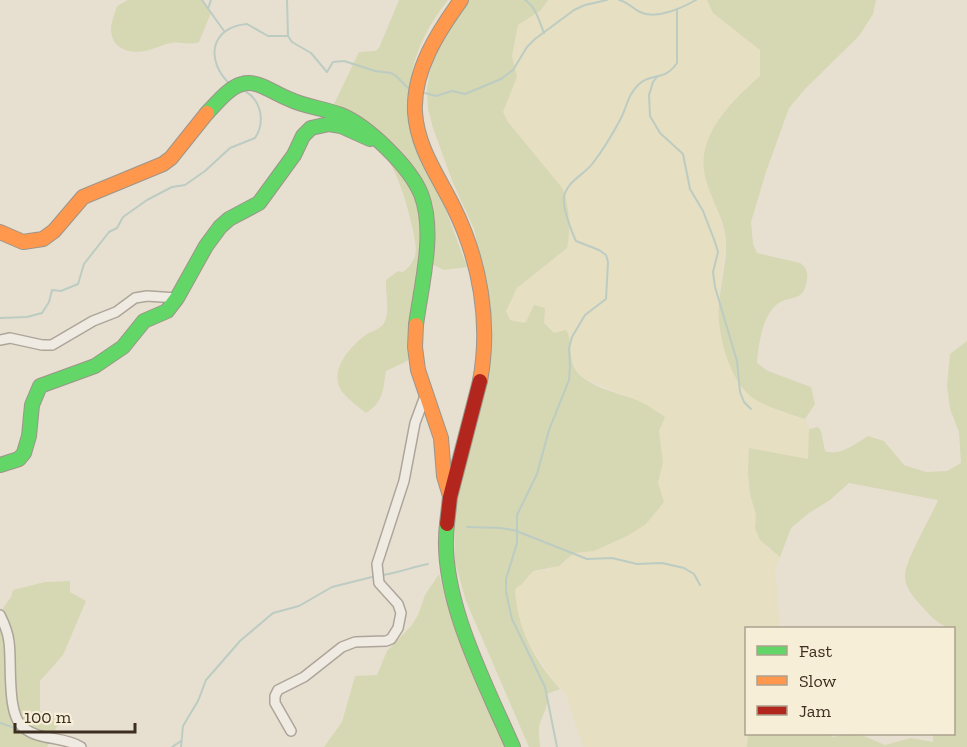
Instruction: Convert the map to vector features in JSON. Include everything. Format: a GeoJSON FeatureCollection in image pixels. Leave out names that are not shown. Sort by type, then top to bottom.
{"type":"FeatureCollection","features":[{"type":"Feature","properties":{"kind":"main road"},"geometry":{"type":"LineString","coordinates":[[461,0],[442,26],[423,63],[416,92],[415,112],[423,150],[458,217],[471,248],[480,283],[485,327],[482,374],[450,496],[445,539],[448,574],[457,610],[513,747]]}},
{"type":"Feature","properties":{"kind":"main road"},"geometry":{"type":"LineString","coordinates":[[0,232],[22,242],[43,239],[54,231],[83,197],[163,164],[171,158],[223,95],[239,83],[251,83],[294,102],[331,110],[348,117],[380,143],[416,185],[422,198],[425,210],[425,245],[415,347],[425,396],[443,447],[443,471],[450,496]]}},
{"type":"Feature","properties":{"kind":"main road"},"geometry":{"type":"LineString","coordinates":[[0,465],[19,458],[27,448],[31,405],[40,386],[87,371],[114,355],[144,321],[167,310],[177,298],[220,226],[259,203],[294,155],[303,136],[311,128],[329,124],[341,126],[380,143]]}},
{"type":"Feature","properties":{"kind":"street"},"geometry":{"type":"LineString","coordinates":[[0,340],[10,338],[52,345],[93,321],[116,312],[135,298],[147,296],[177,298]]}},
{"type":"Feature","properties":{"kind":"street"},"geometry":{"type":"LineString","coordinates":[[291,730],[275,703],[278,690],[304,677],[342,647],[355,642],[386,641],[391,639],[398,628],[401,613],[398,603],[379,583],[377,564],[404,481],[415,423],[425,396]]}},
{"type":"Feature","properties":{"kind":"street"},"geometry":{"type":"LineString","coordinates":[[0,615],[9,639],[11,681],[17,720],[20,725],[31,733],[70,741],[81,747]]}},
{"type":"Feature","properties":{"kind":"shaded area"},"geometry":{"type":"Polygon","coordinates":[[[548,0],[707,0],[713,13],[760,49],[760,76],[719,118],[718,211],[726,239],[718,307],[756,400],[805,419],[810,431],[808,460],[750,448],[750,494],[756,515],[755,528],[768,548],[780,557],[775,570],[780,627],[745,627],[747,747],[583,747],[566,695],[553,680],[524,636],[516,611],[515,589],[533,571],[546,570],[566,562],[573,553],[594,551],[627,536],[658,483],[663,462],[659,431],[665,418],[643,403],[585,379],[575,368],[571,358],[569,336],[560,331],[554,333],[544,323],[543,318],[523,323],[509,320],[506,314],[517,288],[567,248],[569,239],[563,189],[508,122],[503,112],[517,77],[512,56],[518,24],[541,10],[548,0]]]}},
{"type":"Feature","properties":{"kind":"green space"},"geometry":{"type":"Polygon","coordinates":[[[128,0],[202,0],[211,13],[199,42],[171,43],[136,52],[119,46],[112,36],[112,20],[117,6],[128,0]]]}},
{"type":"Feature","properties":{"kind":"green space"},"geometry":{"type":"Polygon","coordinates":[[[399,0],[448,0],[426,34],[412,72],[444,205],[467,267],[444,270],[427,262],[413,354],[407,361],[386,371],[379,400],[366,413],[347,398],[339,387],[338,370],[353,346],[384,324],[387,312],[386,280],[398,271],[403,272],[409,267],[415,257],[416,246],[401,189],[386,156],[364,127],[334,104],[359,52],[375,51],[379,48],[399,0]]]}},
{"type":"Feature","properties":{"kind":"green space"},"geometry":{"type":"Polygon","coordinates":[[[469,0],[548,0],[541,10],[518,25],[512,56],[517,77],[503,112],[508,122],[563,189],[569,218],[569,234],[567,248],[517,288],[506,311],[510,320],[526,322],[534,305],[545,308],[544,323],[554,333],[566,330],[572,362],[579,374],[595,385],[641,402],[665,417],[659,431],[663,462],[658,483],[664,502],[646,524],[627,536],[594,551],[574,553],[559,566],[533,571],[515,589],[519,617],[528,643],[542,667],[560,689],[547,694],[546,707],[539,727],[540,747],[529,747],[466,601],[455,562],[454,509],[479,417],[481,259],[474,229],[453,183],[433,128],[428,109],[427,89],[432,60],[469,0]]]}},
{"type":"Feature","properties":{"kind":"green space"},"geometry":{"type":"Polygon","coordinates":[[[707,0],[876,0],[873,14],[859,36],[789,108],[751,222],[753,244],[757,253],[800,263],[807,272],[803,292],[799,296],[780,302],[767,318],[760,341],[757,363],[768,371],[811,387],[815,404],[805,419],[769,406],[748,394],[733,371],[723,343],[719,303],[726,240],[722,222],[708,188],[704,156],[707,142],[721,117],[760,76],[760,50],[713,13],[707,0]]]}},
{"type":"Feature","properties":{"kind":"green space"},"geometry":{"type":"Polygon","coordinates":[[[967,341],[967,747],[747,747],[748,735],[831,735],[832,737],[856,735],[885,745],[911,738],[933,742],[933,735],[955,735],[955,627],[943,625],[930,615],[910,591],[905,577],[913,550],[938,500],[849,483],[791,528],[780,557],[760,540],[755,528],[756,515],[750,494],[748,473],[749,448],[808,459],[809,429],[818,427],[825,451],[842,451],[868,436],[884,441],[904,465],[926,472],[947,471],[961,463],[959,432],[950,409],[947,386],[950,354],[967,341]]]}},
{"type":"Feature","properties":{"kind":"green space"},"geometry":{"type":"Polygon","coordinates":[[[439,574],[445,597],[511,747],[324,747],[342,722],[355,676],[377,675],[387,651],[412,625],[425,595],[439,574]]]}},
{"type":"Feature","properties":{"kind":"green space"},"geometry":{"type":"Polygon","coordinates":[[[70,581],[70,592],[86,601],[63,655],[40,681],[40,711],[61,718],[47,747],[0,747],[0,630],[7,620],[3,608],[13,590],[45,582],[70,581]]]}},
{"type":"Feature","properties":{"kind":"waterway"},"geometry":{"type":"LineString","coordinates":[[202,0],[224,31]]}},
{"type":"Feature","properties":{"kind":"waterway"},"geometry":{"type":"LineString","coordinates":[[208,9],[211,0]]}},
{"type":"Feature","properties":{"kind":"waterway"},"geometry":{"type":"LineString","coordinates":[[287,0],[288,36],[292,42],[311,53],[327,72],[333,62],[344,61],[375,71],[391,73],[408,88]]}},
{"type":"Feature","properties":{"kind":"waterway"},"geometry":{"type":"LineString","coordinates":[[525,0],[535,10],[544,33]]}},
{"type":"Feature","properties":{"kind":"waterway"},"geometry":{"type":"LineString","coordinates":[[425,93],[436,96],[452,91],[465,94],[501,79],[513,70],[527,47],[535,39],[574,10],[607,0]]}},
{"type":"Feature","properties":{"kind":"waterway"},"geometry":{"type":"LineString","coordinates":[[619,0],[640,12],[654,15],[696,0]]}},
{"type":"Feature","properties":{"kind":"waterway"},"geometry":{"type":"LineString","coordinates":[[557,747],[545,687],[512,619],[506,592],[506,579],[517,543],[517,515],[537,474],[549,430],[569,380],[569,348],[572,337],[585,315],[606,299],[608,262],[606,255],[576,241],[566,213],[564,197],[576,178],[589,167],[604,148],[623,115],[629,97],[639,84],[649,78],[667,73],[677,63],[677,9]]}},
{"type":"Feature","properties":{"kind":"waterway"},"geometry":{"type":"LineString","coordinates":[[230,84],[222,75],[215,56],[215,46],[225,31],[247,24],[268,36],[288,36]]}},
{"type":"Feature","properties":{"kind":"waterway"},"geometry":{"type":"LineString","coordinates":[[657,77],[649,95],[650,116],[660,133],[683,154],[690,189],[703,211],[715,242],[718,252],[713,272],[715,287],[737,361],[740,392],[744,402],[751,409]]}},
{"type":"Feature","properties":{"kind":"waterway"},"geometry":{"type":"LineString","coordinates":[[0,318],[27,317],[42,313],[49,302],[52,290],[61,291],[78,284],[84,264],[109,232],[117,228],[123,217],[147,200],[172,187],[185,185],[205,171],[230,148],[255,138],[260,125],[260,111],[254,99],[243,90]]}},
{"type":"Feature","properties":{"kind":"waterway"},"geometry":{"type":"LineString","coordinates":[[467,527],[518,531]]}},
{"type":"Feature","properties":{"kind":"waterway"},"geometry":{"type":"LineString","coordinates":[[519,532],[587,559],[612,558],[637,564],[662,563],[684,568],[694,574],[700,585]]}},
{"type":"Feature","properties":{"kind":"waterway"},"geometry":{"type":"LineString","coordinates":[[382,575],[428,564]]}},
{"type":"Feature","properties":{"kind":"waterway"},"geometry":{"type":"LineString","coordinates":[[181,747],[183,726],[198,701],[206,680],[240,641],[273,613],[299,606],[332,587],[376,576]]}},
{"type":"Feature","properties":{"kind":"waterway"},"geometry":{"type":"LineString","coordinates":[[0,723],[18,729]]}},
{"type":"Feature","properties":{"kind":"waterway"},"geometry":{"type":"LineString","coordinates":[[172,747],[181,741]]}},
{"type":"Feature","properties":{"kind":"traffic: fast"},"geometry":{"type":"LineString","coordinates":[[207,113],[232,89],[242,84],[254,84],[295,102],[352,120],[398,160],[416,183],[421,194],[427,225],[426,259],[416,325]]}},
{"type":"Feature","properties":{"kind":"traffic: fast"},"geometry":{"type":"LineString","coordinates":[[0,465],[19,459],[24,453],[29,436],[32,405],[40,386],[95,366],[123,347],[144,321],[167,311],[220,227],[229,219],[259,203],[294,155],[303,136],[311,128],[329,124],[341,126],[370,139]]}},
{"type":"Feature","properties":{"kind":"traffic: fast"},"geometry":{"type":"LineString","coordinates":[[447,524],[446,551],[457,609],[477,667],[513,747]]}},
{"type":"Feature","properties":{"kind":"traffic: slow"},"geometry":{"type":"LineString","coordinates":[[461,0],[429,52],[418,81],[415,112],[424,150],[463,228],[477,270],[484,337],[480,381]]}},
{"type":"Feature","properties":{"kind":"traffic: slow"},"geometry":{"type":"LineString","coordinates":[[0,232],[23,242],[43,239],[54,231],[83,197],[163,164],[171,158],[207,113]]}},
{"type":"Feature","properties":{"kind":"traffic: slow"},"geometry":{"type":"LineString","coordinates":[[416,325],[415,347],[418,370],[441,438],[444,476],[450,496]]}},
{"type":"Feature","properties":{"kind":"traffic: jam"},"geometry":{"type":"LineString","coordinates":[[447,524],[450,497],[480,381]]}}]}
